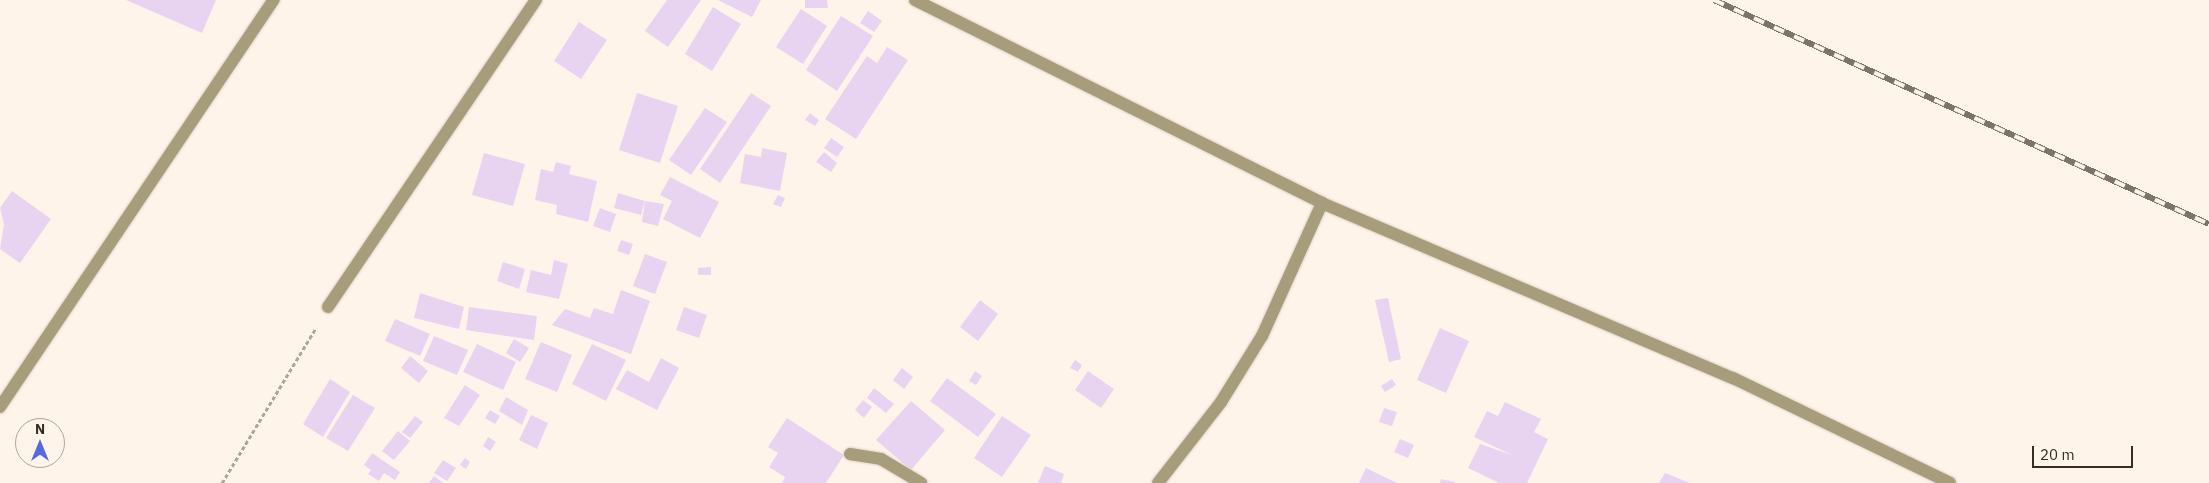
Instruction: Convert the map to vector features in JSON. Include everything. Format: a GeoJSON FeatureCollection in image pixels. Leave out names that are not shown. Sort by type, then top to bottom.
{"type":"FeatureCollection","features":[{"type":"Feature","properties":{"kind":"street"},"geometry":{"type":"LineString","coordinates":[[0,407],[274,0]]}},
{"type":"Feature","properties":{"kind":"street"},"geometry":{"type":"LineString","coordinates":[[328,307],[536,0]]}},
{"type":"Feature","properties":{"kind":"street"},"geometry":{"type":"LineString","coordinates":[[915,0],[1322,203],[1733,378],[1950,483]]}},
{"type":"Feature","properties":{"kind":"street"},"geometry":{"type":"LineString","coordinates":[[1158,483],[1220,402],[1262,336],[1322,203]]}},
{"type":"Feature","properties":{"kind":"street"},"geometry":{"type":"LineString","coordinates":[[850,454],[881,459],[921,483]]}},
{"type":"Feature","properties":{"kind":"path"},"geometry":{"type":"LineString","coordinates":[[222,483],[328,307]]}},
{"type":"Feature","properties":{"kind":"building"},"geometry":{"type":"Polygon","coordinates":[[[126,0],[216,0],[202,33],[126,0]]]}},
{"type":"Feature","properties":{"kind":"building"},"geometry":{"type":"Polygon","coordinates":[[[667,0],[701,0],[668,47],[645,31],[667,0]]]}},
{"type":"Feature","properties":{"kind":"building"},"geometry":{"type":"Polygon","coordinates":[[[718,0],[761,0],[752,17],[718,0]]]}},
{"type":"Feature","properties":{"kind":"building"},"geometry":{"type":"Polygon","coordinates":[[[805,0],[827,0],[828,8],[805,8],[805,0]]]}},
{"type":"Feature","properties":{"kind":"building"},"geometry":{"type":"Polygon","coordinates":[[[713,7],[741,24],[712,71],[685,54],[713,7]]]}},
{"type":"Feature","properties":{"kind":"building"},"geometry":{"type":"Polygon","coordinates":[[[801,9],[827,26],[803,64],[776,47],[801,9]]]}},
{"type":"Feature","properties":{"kind":"building"},"geometry":{"type":"Polygon","coordinates":[[[868,11],[882,21],[874,32],[860,23],[868,11]]]}},
{"type":"Feature","properties":{"kind":"building"},"geometry":{"type":"Polygon","coordinates":[[[841,16],[873,36],[837,91],[806,70],[841,16]]]}},
{"type":"Feature","properties":{"kind":"building"},"geometry":{"type":"Polygon","coordinates":[[[579,22],[607,40],[581,79],[554,61],[579,22]]]}},
{"type":"Feature","properties":{"kind":"building"},"geometry":{"type":"Polygon","coordinates":[[[887,47],[908,60],[856,139],[825,119],[867,56],[877,63],[887,47]]]}},
{"type":"Feature","properties":{"kind":"building"},"geometry":{"type":"Polygon","coordinates":[[[637,93],[678,106],[660,163],[619,150],[637,93]]]}},
{"type":"Feature","properties":{"kind":"building"},"geometry":{"type":"Polygon","coordinates":[[[751,93],[771,106],[720,183],[700,169],[751,93]]]}},
{"type":"Feature","properties":{"kind":"building"},"geometry":{"type":"Polygon","coordinates":[[[705,108],[727,122],[691,175],[669,160],[705,108]]]}},
{"type":"Feature","properties":{"kind":"building"},"geometry":{"type":"Polygon","coordinates":[[[810,113],[819,120],[815,126],[805,120],[810,113]]]}},
{"type":"Feature","properties":{"kind":"building"},"geometry":{"type":"Polygon","coordinates":[[[831,138],[844,147],[837,157],[824,148],[831,138]]]}},
{"type":"Feature","properties":{"kind":"building"},"geometry":{"type":"Polygon","coordinates":[[[762,148],[787,153],[780,191],[740,183],[745,154],[761,157],[762,148]]]}},
{"type":"Feature","properties":{"kind":"building"},"geometry":{"type":"Polygon","coordinates":[[[824,152],[837,163],[831,172],[816,162],[824,152]]]}},
{"type":"Feature","properties":{"kind":"building"},"geometry":{"type":"Polygon","coordinates":[[[484,153],[525,164],[513,206],[472,195],[484,153]]]}},
{"type":"Feature","properties":{"kind":"building"},"geometry":{"type":"Polygon","coordinates":[[[556,162],[571,166],[569,174],[597,181],[588,222],[556,214],[557,205],[535,200],[541,169],[553,172],[556,162]]]}},
{"type":"Feature","properties":{"kind":"building"},"geometry":{"type":"Polygon","coordinates":[[[670,177],[719,202],[700,238],[663,219],[672,201],[660,195],[670,177]]]}},
{"type":"Feature","properties":{"kind":"building"},"geometry":{"type":"Polygon","coordinates":[[[12,191],[51,219],[20,263],[0,249],[4,224],[0,208],[12,191]]]}},
{"type":"Feature","properties":{"kind":"building"},"geometry":{"type":"Polygon","coordinates":[[[618,193],[645,201],[641,215],[614,208],[618,193]]]}},
{"type":"Feature","properties":{"kind":"building"},"geometry":{"type":"Polygon","coordinates":[[[778,195],[785,198],[781,207],[773,204],[778,195]]]}},
{"type":"Feature","properties":{"kind":"building"},"geometry":{"type":"Polygon","coordinates":[[[645,201],[664,204],[658,226],[642,222],[645,201]]]}},
{"type":"Feature","properties":{"kind":"building"},"geometry":{"type":"Polygon","coordinates":[[[600,208],[616,214],[610,232],[593,226],[600,208]]]}},
{"type":"Feature","properties":{"kind":"building"},"geometry":{"type":"Polygon","coordinates":[[[621,240],[633,244],[629,255],[617,251],[621,240]]]}},
{"type":"Feature","properties":{"kind":"building"},"geometry":{"type":"Polygon","coordinates":[[[645,254],[667,262],[655,294],[633,286],[645,254]]]}},
{"type":"Feature","properties":{"kind":"building"},"geometry":{"type":"Polygon","coordinates":[[[554,260],[568,264],[559,299],[526,292],[531,270],[551,275],[554,260]]]}},
{"type":"Feature","properties":{"kind":"building"},"geometry":{"type":"Polygon","coordinates":[[[503,262],[525,269],[519,289],[497,281],[503,262]]]}},
{"type":"Feature","properties":{"kind":"building"},"geometry":{"type":"Polygon","coordinates":[[[711,267],[711,275],[698,275],[698,268],[711,267]]]}},
{"type":"Feature","properties":{"kind":"building"},"geometry":{"type":"Polygon","coordinates":[[[621,290],[650,301],[631,354],[552,325],[565,309],[590,318],[594,308],[613,314],[621,290]]]}},
{"type":"Feature","properties":{"kind":"building"},"geometry":{"type":"Polygon","coordinates":[[[420,293],[464,307],[459,329],[414,318],[420,293]]]}},
{"type":"Feature","properties":{"kind":"building"},"geometry":{"type":"Polygon","coordinates":[[[1388,298],[1401,359],[1389,362],[1375,300],[1388,298]]]}},
{"type":"Feature","properties":{"kind":"building"},"geometry":{"type":"Polygon","coordinates":[[[980,300],[998,314],[978,341],[960,327],[980,300]]]}},
{"type":"Feature","properties":{"kind":"building"},"geometry":{"type":"Polygon","coordinates":[[[469,307],[537,316],[534,340],[466,330],[469,307]]]}},
{"type":"Feature","properties":{"kind":"building"},"geometry":{"type":"Polygon","coordinates":[[[684,307],[707,315],[699,338],[676,330],[684,307]]]}},
{"type":"Feature","properties":{"kind":"building"},"geometry":{"type":"Polygon","coordinates":[[[395,319],[430,334],[420,356],[385,341],[395,319]]]}},
{"type":"Feature","properties":{"kind":"building"},"geometry":{"type":"Polygon","coordinates":[[[1440,328],[1469,341],[1446,393],[1417,380],[1440,328]]]}},
{"type":"Feature","properties":{"kind":"building"},"geometry":{"type":"Polygon","coordinates":[[[434,336],[468,350],[457,375],[423,361],[434,336]]]}},
{"type":"Feature","properties":{"kind":"building"},"geometry":{"type":"Polygon","coordinates":[[[514,339],[529,348],[520,362],[506,353],[514,339]]]}},
{"type":"Feature","properties":{"kind":"building"},"geometry":{"type":"Polygon","coordinates":[[[541,342],[572,355],[557,392],[525,379],[541,342]]]}},
{"type":"Feature","properties":{"kind":"building"},"geometry":{"type":"Polygon","coordinates":[[[477,344],[516,362],[503,390],[463,372],[477,344]]]}},
{"type":"Feature","properties":{"kind":"building"},"geometry":{"type":"Polygon","coordinates":[[[592,344],[626,360],[606,401],[572,384],[592,344]]]}},
{"type":"Feature","properties":{"kind":"building"},"geometry":{"type":"Polygon","coordinates":[[[410,356],[428,371],[419,383],[401,368],[410,356]]]}},
{"type":"Feature","properties":{"kind":"building"},"geometry":{"type":"Polygon","coordinates":[[[661,358],[679,368],[657,410],[616,389],[627,370],[649,382],[661,358]]]}},
{"type":"Feature","properties":{"kind":"building"},"geometry":{"type":"Polygon","coordinates":[[[1075,360],[1082,365],[1078,372],[1070,368],[1075,360]]]}},
{"type":"Feature","properties":{"kind":"building"},"geometry":{"type":"Polygon","coordinates":[[[902,368],[913,377],[904,389],[893,380],[902,368]]]}},
{"type":"Feature","properties":{"kind":"building"},"geometry":{"type":"Polygon","coordinates":[[[975,371],[982,376],[976,385],[969,381],[975,371]]]}},
{"type":"Feature","properties":{"kind":"building"},"geometry":{"type":"Polygon","coordinates":[[[1088,371],[1114,389],[1101,408],[1075,390],[1088,371]]]}},
{"type":"Feature","properties":{"kind":"building"},"geometry":{"type":"Polygon","coordinates":[[[947,378],[996,414],[978,437],[930,401],[947,378]]]}},
{"type":"Feature","properties":{"kind":"building"},"geometry":{"type":"Polygon","coordinates":[[[330,379],[350,392],[323,437],[303,424],[330,379]]]}},
{"type":"Feature","properties":{"kind":"building"},"geometry":{"type":"Polygon","coordinates":[[[1392,379],[1396,385],[1385,392],[1381,386],[1392,379]]]}},
{"type":"Feature","properties":{"kind":"building"},"geometry":{"type":"Polygon","coordinates":[[[465,385],[480,395],[459,426],[444,418],[465,385]]]}},
{"type":"Feature","properties":{"kind":"building"},"geometry":{"type":"Polygon","coordinates":[[[874,388],[894,404],[886,413],[867,398],[874,388]]]}},
{"type":"Feature","properties":{"kind":"building"},"geometry":{"type":"Polygon","coordinates":[[[353,395],[375,408],[348,451],[326,438],[353,395]]]}},
{"type":"Feature","properties":{"kind":"building"},"geometry":{"type":"Polygon","coordinates":[[[506,397],[528,410],[522,425],[499,411],[506,397]]]}},
{"type":"Feature","properties":{"kind":"building"},"geometry":{"type":"Polygon","coordinates":[[[863,400],[872,407],[864,418],[855,410],[863,400]]]}},
{"type":"Feature","properties":{"kind":"building"},"geometry":{"type":"Polygon","coordinates":[[[911,401],[945,430],[911,470],[876,440],[911,401]]]}},
{"type":"Feature","properties":{"kind":"building"},"geometry":{"type":"Polygon","coordinates":[[[1505,402],[1541,419],[1534,432],[1548,439],[1527,483],[1499,483],[1468,468],[1480,444],[1512,455],[1474,437],[1487,411],[1498,416],[1505,402]]]}},
{"type":"Feature","properties":{"kind":"building"},"geometry":{"type":"Polygon","coordinates":[[[1384,408],[1397,412],[1392,426],[1379,422],[1384,408]]]}},
{"type":"Feature","properties":{"kind":"building"},"geometry":{"type":"Polygon","coordinates":[[[490,410],[500,416],[495,424],[485,418],[490,410]]]}},
{"type":"Feature","properties":{"kind":"building"},"geometry":{"type":"Polygon","coordinates":[[[531,415],[548,423],[537,449],[519,440],[531,415]]]}},
{"type":"Feature","properties":{"kind":"building"},"geometry":{"type":"Polygon","coordinates":[[[415,416],[423,422],[410,438],[402,432],[415,416]]]}},
{"type":"Feature","properties":{"kind":"building"},"geometry":{"type":"Polygon","coordinates":[[[1002,416],[1031,435],[1002,477],[974,458],[1002,416]]]}},
{"type":"Feature","properties":{"kind":"building"},"geometry":{"type":"Polygon","coordinates":[[[787,418],[844,455],[826,483],[782,483],[785,477],[769,467],[778,453],[768,447],[787,418]]]}},
{"type":"Feature","properties":{"kind":"building"},"geometry":{"type":"Polygon","coordinates":[[[398,431],[410,441],[394,460],[382,451],[398,431]]]}},
{"type":"Feature","properties":{"kind":"building"},"geometry":{"type":"Polygon","coordinates":[[[488,437],[496,442],[490,451],[483,446],[488,437]]]}},
{"type":"Feature","properties":{"kind":"building"},"geometry":{"type":"Polygon","coordinates":[[[1400,439],[1414,445],[1408,458],[1394,452],[1400,439]]]}},
{"type":"Feature","properties":{"kind":"building"},"geometry":{"type":"Polygon","coordinates":[[[372,453],[400,472],[395,480],[384,473],[379,481],[368,474],[371,470],[364,465],[372,453]]]}},
{"type":"Feature","properties":{"kind":"building"},"geometry":{"type":"Polygon","coordinates":[[[465,458],[470,462],[466,469],[460,465],[465,458]]]}},
{"type":"Feature","properties":{"kind":"building"},"geometry":{"type":"Polygon","coordinates":[[[443,460],[456,468],[447,481],[434,473],[443,460]]]}},
{"type":"Feature","properties":{"kind":"building"},"geometry":{"type":"Polygon","coordinates":[[[1045,466],[1064,474],[1061,483],[1038,483],[1045,466]]]}},
{"type":"Feature","properties":{"kind":"building"},"geometry":{"type":"Polygon","coordinates":[[[1366,468],[1397,483],[1359,483],[1366,468]]]}},
{"type":"Feature","properties":{"kind":"building"},"geometry":{"type":"Polygon","coordinates":[[[1665,473],[1690,483],[1659,483],[1665,473]]]}},
{"type":"Feature","properties":{"kind":"building"},"geometry":{"type":"Polygon","coordinates":[[[434,476],[443,483],[429,483],[434,476]]]}},
{"type":"Feature","properties":{"kind":"building"},"geometry":{"type":"Polygon","coordinates":[[[1441,479],[1455,482],[1455,483],[1440,483],[1441,479]]]}},
{"type":"Feature","properties":{"kind":"railway"},"geometry":{"type":"LineString","coordinates":[[1714,0],[2209,224]]}}]}
